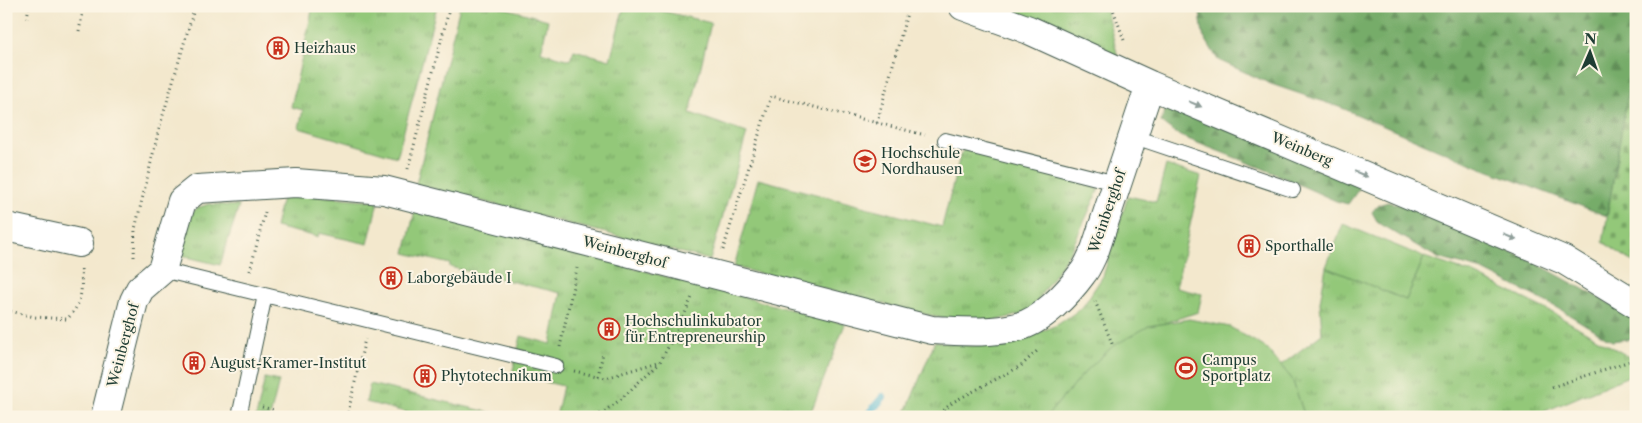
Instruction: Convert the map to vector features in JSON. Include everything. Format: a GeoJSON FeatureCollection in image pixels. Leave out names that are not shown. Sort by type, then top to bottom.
{"type":"FeatureCollection","features":[{"type":"Feature","properties":{"kind":"street","name":"Weinberg"},"geometry":{"type":"LineString","coordinates":[[963,6],[1029,30],[1150,85],[1564,260],[1636,304]]}},
{"type":"Feature","properties":{"kind":"street","name":"Weinberghof"},"geometry":{"type":"LineString","coordinates":[[105,417],[134,301],[140,289],[162,270],[182,201],[197,189],[296,183],[384,190],[932,330],[984,332],[1019,327],[1042,315],[1066,293],[1084,272],[1095,250],[1150,85]]}},
{"type":"Feature","properties":{"kind":"street"},"geometry":{"type":"LineString","coordinates":[[6,227],[79,243]]}},
{"type":"Feature","properties":{"kind":"lane"},"geometry":{"type":"LineString","coordinates":[[1132,136],[1293,190]]}},
{"type":"Feature","properties":{"kind":"lane"},"geometry":{"type":"LineString","coordinates":[[946,140],[1116,183]]}},
{"type":"Feature","properties":{"kind":"lane"},"geometry":{"type":"LineString","coordinates":[[162,270],[556,366]]}},
{"type":"Feature","properties":{"kind":"lane"},"geometry":{"type":"LineString","coordinates":[[239,417],[265,295]]}},
{"type":"Feature","properties":{"kind":"path"},"geometry":{"type":"LineString","coordinates":[[27,18],[29,6]]}},
{"type":"Feature","properties":{"kind":"path"},"geometry":{"type":"LineString","coordinates":[[79,31],[84,6]]}},
{"type":"Feature","properties":{"kind":"path"},"geometry":{"type":"LineString","coordinates":[[140,289],[134,270],[135,229],[159,129],[196,6]]}},
{"type":"Feature","properties":{"kind":"path"},"geometry":{"type":"LineString","coordinates":[[402,194],[450,6]]}},
{"type":"Feature","properties":{"kind":"path"},"geometry":{"type":"LineString","coordinates":[[877,123],[909,6]]}},
{"type":"Feature","properties":{"kind":"path"},"geometry":{"type":"LineString","coordinates":[[596,417],[620,400],[660,362],[679,327],[692,297],[696,291],[715,276],[771,96],[946,140]]}},
{"type":"Feature","properties":{"kind":"path"},"geometry":{"type":"LineString","coordinates":[[246,290],[272,184]]}},
{"type":"Feature","properties":{"kind":"path"},"geometry":{"type":"LineString","coordinates":[[6,310],[34,317],[67,319],[76,309],[82,289],[79,243]]}},
{"type":"Feature","properties":{"kind":"path"},"geometry":{"type":"LineString","coordinates":[[1084,272],[1113,346]]}},
{"type":"Feature","properties":{"kind":"path"},"geometry":{"type":"LineString","coordinates":[[571,293],[556,366],[606,378],[660,362]]}},
{"type":"Feature","properties":{"kind":"path"},"geometry":{"type":"LineString","coordinates":[[936,417],[953,402],[1021,366],[1040,348],[1048,334],[1042,315]]}},
{"type":"Feature","properties":{"kind":"path"},"geometry":{"type":"LineString","coordinates":[[347,417],[369,321]]}},
{"type":"Feature","properties":{"kind":"path"},"geometry":{"type":"LineString","coordinates":[[598,376],[603,353]]}},
{"type":"Feature","properties":{"kind":"path"},"geometry":{"type":"LineString","coordinates":[[1552,387],[1636,359]]}},
{"type":"Feature","properties":{"kind":"green space"},"geometry":{"type":"Polygon","coordinates":[[[313,6],[437,6],[397,157],[299,128],[303,110],[291,107],[313,6]]]}},
{"type":"Feature","properties":{"kind":"green space"},"geometry":{"type":"Polygon","coordinates":[[[460,6],[498,6],[548,20],[541,52],[570,60],[574,50],[610,60],[624,6],[642,6],[711,23],[690,113],[747,133],[710,260],[416,184],[460,6]]]}},
{"type":"Feature","properties":{"kind":"green space"},"geometry":{"type":"Polygon","coordinates":[[[989,6],[1058,6],[1106,10],[1118,57],[989,6]]]}},
{"type":"Feature","properties":{"kind":"green space"},"geometry":{"type":"Polygon","coordinates":[[[1199,6],[1576,6],[1600,12],[1605,6],[1636,6],[1636,45],[1607,216],[1474,165],[1342,108],[1271,84],[1218,60],[1203,35],[1199,6]]]}},
{"type":"Feature","properties":{"kind":"green space"},"geometry":{"type":"Polygon","coordinates":[[[1636,45],[1636,264],[1603,242],[1636,45]]]}},
{"type":"Feature","properties":{"kind":"green space"},"geometry":{"type":"Polygon","coordinates":[[[1170,98],[1361,186],[1348,204],[1336,201],[1264,169],[1180,136],[1161,122],[1170,98]]]}},
{"type":"Feature","properties":{"kind":"green space"},"geometry":{"type":"Polygon","coordinates":[[[964,149],[1038,168],[1099,189],[1072,248],[1030,312],[989,322],[949,320],[734,267],[758,179],[942,227],[959,160],[964,149]]]}},
{"type":"Feature","properties":{"kind":"green space"},"geometry":{"type":"Polygon","coordinates":[[[1166,165],[1201,176],[1176,288],[1202,294],[1198,312],[1149,326],[1086,371],[1046,417],[904,417],[935,341],[972,346],[1020,340],[1057,325],[1082,308],[1103,276],[1128,196],[1156,202],[1166,165]]]}},
{"type":"Feature","properties":{"kind":"green space"},"geometry":{"type":"Polygon","coordinates":[[[283,193],[378,201],[368,244],[319,233],[318,237],[275,227],[283,193]]]}},
{"type":"Feature","properties":{"kind":"green space"},"geometry":{"type":"Polygon","coordinates":[[[1388,202],[1409,207],[1495,247],[1521,255],[1636,318],[1636,338],[1612,341],[1558,308],[1483,270],[1438,258],[1378,223],[1372,212],[1378,205],[1388,202]]]}},
{"type":"Feature","properties":{"kind":"green space"},"geometry":{"type":"Polygon","coordinates":[[[209,204],[239,206],[220,265],[175,254],[188,217],[197,208],[209,204]]]}},
{"type":"Feature","properties":{"kind":"green space"},"geometry":{"type":"Polygon","coordinates":[[[415,210],[845,324],[809,417],[556,417],[563,386],[512,374],[521,336],[551,344],[561,293],[450,267],[450,264],[405,253],[415,210]]]}},
{"type":"Feature","properties":{"kind":"green space"},"geometry":{"type":"Polygon","coordinates":[[[1343,224],[1424,257],[1406,300],[1326,267],[1343,224]]]}},
{"type":"Feature","properties":{"kind":"green space"},"geometry":{"type":"Polygon","coordinates":[[[1424,257],[1472,273],[1555,314],[1636,361],[1636,373],[1531,417],[1305,417],[1292,379],[1280,366],[1322,334],[1320,302],[1326,267],[1406,300],[1424,257]]]}},
{"type":"Feature","properties":{"kind":"green space","name":"Campus Sportplatz"},"geometry":{"type":"Polygon","coordinates":[[[1189,319],[1230,327],[1266,348],[1292,379],[1305,417],[1046,417],[1086,371],[1113,346],[1149,326],[1189,319]]]}},
{"type":"Feature","properties":{"kind":"green space"},"geometry":{"type":"Polygon","coordinates":[[[265,378],[279,381],[270,417],[256,417],[265,378]]]}},
{"type":"Feature","properties":{"kind":"green space"},"geometry":{"type":"Polygon","coordinates":[[[370,384],[509,417],[416,417],[417,415],[366,402],[370,384]]]}},
{"type":"Feature","properties":{"kind":"waterway"},"geometry":{"type":"LineString","coordinates":[[866,417],[883,397]]}},
{"type":"Feature","properties":{"kind":"place","name":"Heizhaus"},"geometry":{"type":"Point","coordinates":[278,48]}},
{"type":"Feature","properties":{"kind":"place","name":"Hochschule Nordhausen"},"geometry":{"type":"Point","coordinates":[865,161]}},
{"type":"Feature","properties":{"kind":"place","name":"Sporthalle"},"geometry":{"type":"Point","coordinates":[1249,246]}},
{"type":"Feature","properties":{"kind":"place","name":"Laborgebäude I"},"geometry":{"type":"Point","coordinates":[391,278]}},
{"type":"Feature","properties":{"kind":"place","name":"Hochschulinkubator für Entrepreneurship"},"geometry":{"type":"Point","coordinates":[609,329]}},
{"type":"Feature","properties":{"kind":"place","name":"August-Kramer-Institut"},"geometry":{"type":"Point","coordinates":[194,363]}},
{"type":"Feature","properties":{"kind":"place","name":"Campus Sportplatz"},"geometry":{"type":"Point","coordinates":[1186,368]}},
{"type":"Feature","properties":{"kind":"place","name":"Phytotechnikum"},"geometry":{"type":"Point","coordinates":[425,376]}}]}
